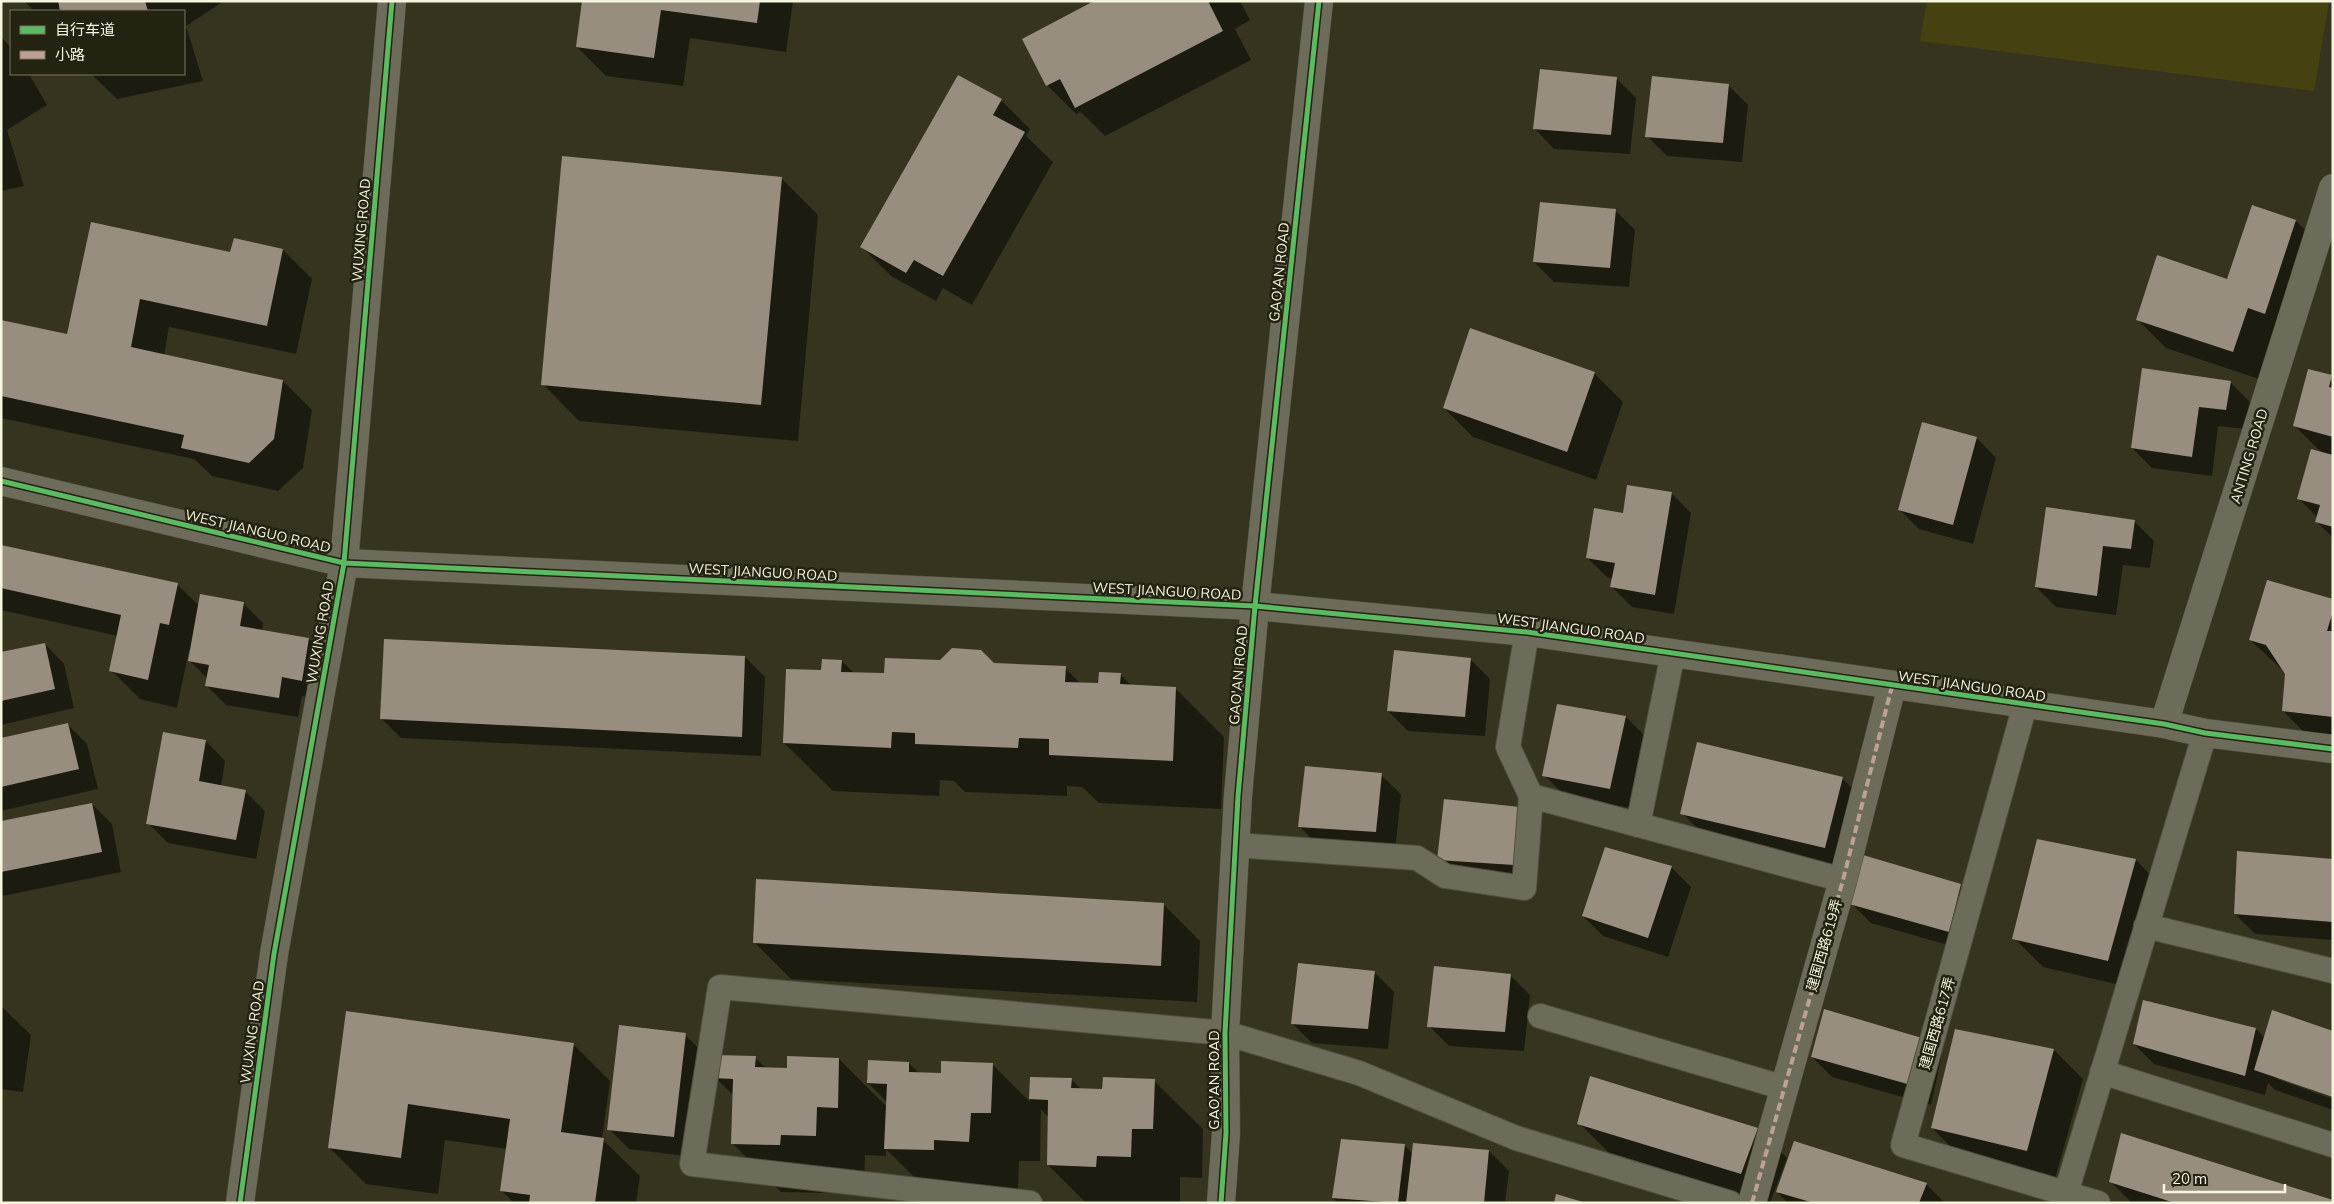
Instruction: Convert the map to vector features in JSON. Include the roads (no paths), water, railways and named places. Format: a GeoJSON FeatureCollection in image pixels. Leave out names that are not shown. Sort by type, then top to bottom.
{"type":"FeatureCollection","features":[{"type":"Feature","properties":{"kind":"street","name":"WUXING ROAD"},"geometry":{"type":"LineString","coordinates":[[240,1203],[274,954],[344,563],[392,1]]}},
{"type":"Feature","properties":{"kind":"street","name":"GAO'AN ROAD"},"geometry":{"type":"LineString","coordinates":[[1221,1203],[1226,1133],[1225,1033],[1235,845],[1255,606],[1318,1]]}},
{"type":"Feature","properties":{"kind":"street","name":"ANTING ROAD"},"geometry":{"type":"LineString","coordinates":[[2164,724],[2333,188]]}},
{"type":"Feature","properties":{"kind":"street","name":"WEST JIANGUO ROAD"},"geometry":{"type":"LineString","coordinates":[[1,481],[344,563],[1255,606],[1527,632],[2025,706],[2164,724],[2205,733],[2333,749]]}},
{"type":"Feature","properties":{"kind":"street","name":"建国西路619弄"},"geometry":{"type":"LineString","coordinates":[[1752,1203],[1843,880],[1892,686]]}},
{"type":"Feature","properties":{"kind":"lane"},"geometry":{"type":"LineString","coordinates":[[1235,845],[1416,858],[1445,876],[1524,888],[1531,796],[1508,747],[1527,632]]}},
{"type":"Feature","properties":{"kind":"lane"},"geometry":{"type":"LineString","coordinates":[[1638,824],[1673,653]]}},
{"type":"Feature","properties":{"kind":"lane","name":"建国西路617弄"},"geometry":{"type":"LineString","coordinates":[[2025,706],[1903,1145],[2098,1203]]}},
{"type":"Feature","properties":{"kind":"lane"},"geometry":{"type":"LineString","coordinates":[[2066,1193],[2205,733]]}},
{"type":"Feature","properties":{"kind":"lane"},"geometry":{"type":"LineString","coordinates":[[1531,796],[1843,880]]}},
{"type":"Feature","properties":{"kind":"lane"},"geometry":{"type":"LineString","coordinates":[[2146,926],[2333,971]]}},
{"type":"Feature","properties":{"kind":"lane"},"geometry":{"type":"LineString","coordinates":[[1030,1203],[692,1164],[720,986],[1225,1033],[1359,1073],[1516,1138],[1730,1203]]}},
{"type":"Feature","properties":{"kind":"lane"},"geometry":{"type":"LineString","coordinates":[[1540,1016],[1785,1088]]}},
{"type":"Feature","properties":{"kind":"lane"},"geometry":{"type":"LineString","coordinates":[[2102,1072],[2333,1145]]}}]}
